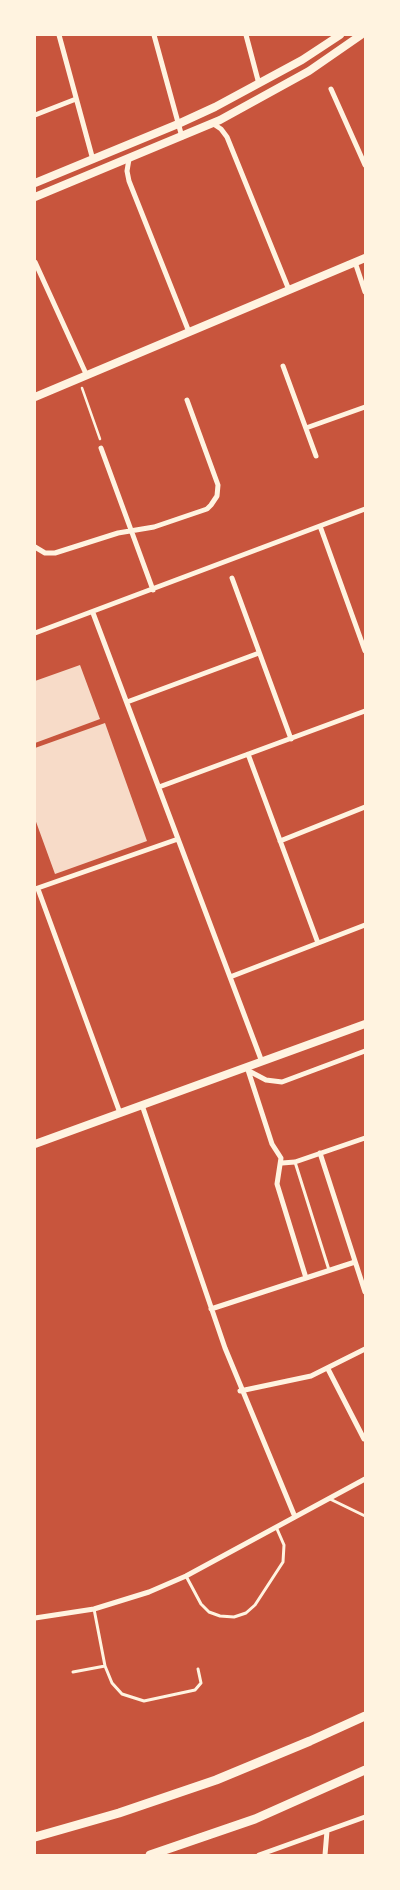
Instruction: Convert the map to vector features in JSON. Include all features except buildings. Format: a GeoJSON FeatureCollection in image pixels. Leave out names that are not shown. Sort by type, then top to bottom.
{"type":"FeatureCollection","features":[{"type":"Feature","properties":{"kind":"main road"},"geometry":{"type":"LineString","coordinates":[[35,1837],[119,1813],[208,1783],[303,1745],[365,1716]]}},
{"type":"Feature","properties":{"kind":"main road"},"geometry":{"type":"LineString","coordinates":[[150,1855],[255,1819],[365,1770]]}},
{"type":"Feature","properties":{"kind":"street"},"geometry":{"type":"LineString","coordinates":[[59,35],[93,160]]}},
{"type":"Feature","properties":{"kind":"street"},"geometry":{"type":"LineString","coordinates":[[154,35],[182,137]]}},
{"type":"Feature","properties":{"kind":"street"},"geometry":{"type":"LineString","coordinates":[[246,35],[260,84]]}},
{"type":"Feature","properties":{"kind":"street"},"geometry":{"type":"LineString","coordinates":[[35,183],[178,124],[260,84],[340,35]]}},
{"type":"Feature","properties":{"kind":"street"},"geometry":{"type":"LineString","coordinates":[[35,197],[129,160],[212,123],[309,71],[361,35]]}},
{"type":"Feature","properties":{"kind":"street"},"geometry":{"type":"LineString","coordinates":[[331,89],[365,165]]}},
{"type":"Feature","properties":{"kind":"street"},"geometry":{"type":"LineString","coordinates":[[35,115],[76,99]]}},
{"type":"Feature","properties":{"kind":"street"},"geometry":{"type":"LineString","coordinates":[[212,123],[221,128],[227,137],[290,290]]}},
{"type":"Feature","properties":{"kind":"street"},"geometry":{"type":"LineString","coordinates":[[129,160],[128,181],[189,332]]}},
{"type":"Feature","properties":{"kind":"street"},"geometry":{"type":"LineString","coordinates":[[35,397],[365,258]]}},
{"type":"Feature","properties":{"kind":"street"},"geometry":{"type":"LineString","coordinates":[[35,262],[87,376]]}},
{"type":"Feature","properties":{"kind":"street"},"geometry":{"type":"LineString","coordinates":[[355,262],[365,292]]}},
{"type":"Feature","properties":{"kind":"street"},"geometry":{"type":"LineString","coordinates":[[283,366],[316,456]]}},
{"type":"Feature","properties":{"kind":"street"},"geometry":{"type":"LineString","coordinates":[[35,547],[45,553],[55,553],[112,535],[147,529],[207,509],[217,496],[218,485],[187,400]]}},
{"type":"Feature","properties":{"kind":"street"},"geometry":{"type":"LineString","coordinates":[[306,428],[365,407]]}},
{"type":"Feature","properties":{"kind":"street"},"geometry":{"type":"LineString","coordinates":[[101,448],[153,590]]}},
{"type":"Feature","properties":{"kind":"street"},"geometry":{"type":"LineString","coordinates":[[35,634],[365,509]]}},
{"type":"Feature","properties":{"kind":"street"},"geometry":{"type":"LineString","coordinates":[[320,526],[365,651]]}},
{"type":"Feature","properties":{"kind":"street"},"geometry":{"type":"LineString","coordinates":[[232,578],[291,739]]}},
{"type":"Feature","properties":{"kind":"street"},"geometry":{"type":"LineString","coordinates":[[93,613],[262,1062]]}},
{"type":"Feature","properties":{"kind":"street"},"geometry":{"type":"LineString","coordinates":[[127,702],[259,653]]}},
{"type":"Feature","properties":{"kind":"street"},"geometry":{"type":"LineString","coordinates":[[159,787],[365,711]]}},
{"type":"Feature","properties":{"kind":"street"},"geometry":{"type":"LineString","coordinates":[[248,754],[318,943]]}},
{"type":"Feature","properties":{"kind":"street"},"geometry":{"type":"LineString","coordinates":[[280,841],[365,807]]}},
{"type":"Feature","properties":{"kind":"street"},"geometry":{"type":"LineString","coordinates":[[120,1113],[36,889],[178,839]]}},
{"type":"Feature","properties":{"kind":"street"},"geometry":{"type":"LineString","coordinates":[[230,977],[365,925]]}},
{"type":"Feature","properties":{"kind":"street"},"geometry":{"type":"LineString","coordinates":[[35,1144],[248,1069],[262,1062],[365,1024]]}},
{"type":"Feature","properties":{"kind":"street"},"geometry":{"type":"LineString","coordinates":[[248,1069],[266,1080],[282,1082],[365,1051]]}},
{"type":"Feature","properties":{"kind":"street"},"geometry":{"type":"LineString","coordinates":[[248,1069],[272,1144],[282,1163],[276,1184],[306,1278]]}},
{"type":"Feature","properties":{"kind":"street"},"geometry":{"type":"LineString","coordinates":[[142,1105],[240,1391],[295,1517]]}},
{"type":"Feature","properties":{"kind":"street"},"geometry":{"type":"LineString","coordinates":[[282,1163],[294,1162],[365,1138]]}},
{"type":"Feature","properties":{"kind":"street"},"geometry":{"type":"LineString","coordinates":[[320,1153],[365,1292]]}},
{"type":"Feature","properties":{"kind":"street"},"geometry":{"type":"LineString","coordinates":[[211,1309],[356,1262]]}},
{"type":"Feature","properties":{"kind":"street"},"geometry":{"type":"LineString","coordinates":[[240,1391],[294,1380],[328,1369],[365,1349]]}},
{"type":"Feature","properties":{"kind":"street"},"geometry":{"type":"LineString","coordinates":[[328,1369],[364,1439]]}},
{"type":"Feature","properties":{"kind":"street"},"geometry":{"type":"LineString","coordinates":[[35,1618],[123,1601],[186,1576],[277,1529],[295,1517],[365,1480]]}},
{"type":"Feature","properties":{"kind":"street"},"geometry":{"type":"LineString","coordinates":[[259,1855],[365,1817]]}},
{"type":"Feature","properties":{"kind":"street"},"geometry":{"type":"LineString","coordinates":[[325,1855],[327,1831]]}},
{"type":"Feature","properties":{"kind":"lane"},"geometry":{"type":"LineString","coordinates":[[294,1162],[329,1270]]}},
{"type":"Feature","properties":{"kind":"lane"},"geometry":{"type":"LineString","coordinates":[[330,1499],[365,1516]]}},
{"type":"Feature","properties":{"kind":"lane"},"geometry":{"type":"LineString","coordinates":[[186,1576],[201,1604],[209,1612],[220,1616],[234,1617],[246,1613],[255,1605],[283,1562],[284,1545],[277,1529]]}},
{"type":"Feature","properties":{"kind":"lane"},"geometry":{"type":"LineString","coordinates":[[94,1608],[105,1666],[112,1683],[122,1694],[144,1701],[198,1688],[201,1683],[198,1669]]}},
{"type":"Feature","properties":{"kind":"lane"},"geometry":{"type":"LineString","coordinates":[[73,1672],[105,1666]]}},
{"type":"Feature","properties":{"kind":"path"},"geometry":{"type":"LineString","coordinates":[[78,379],[100,438],[101,448]]}}]}
